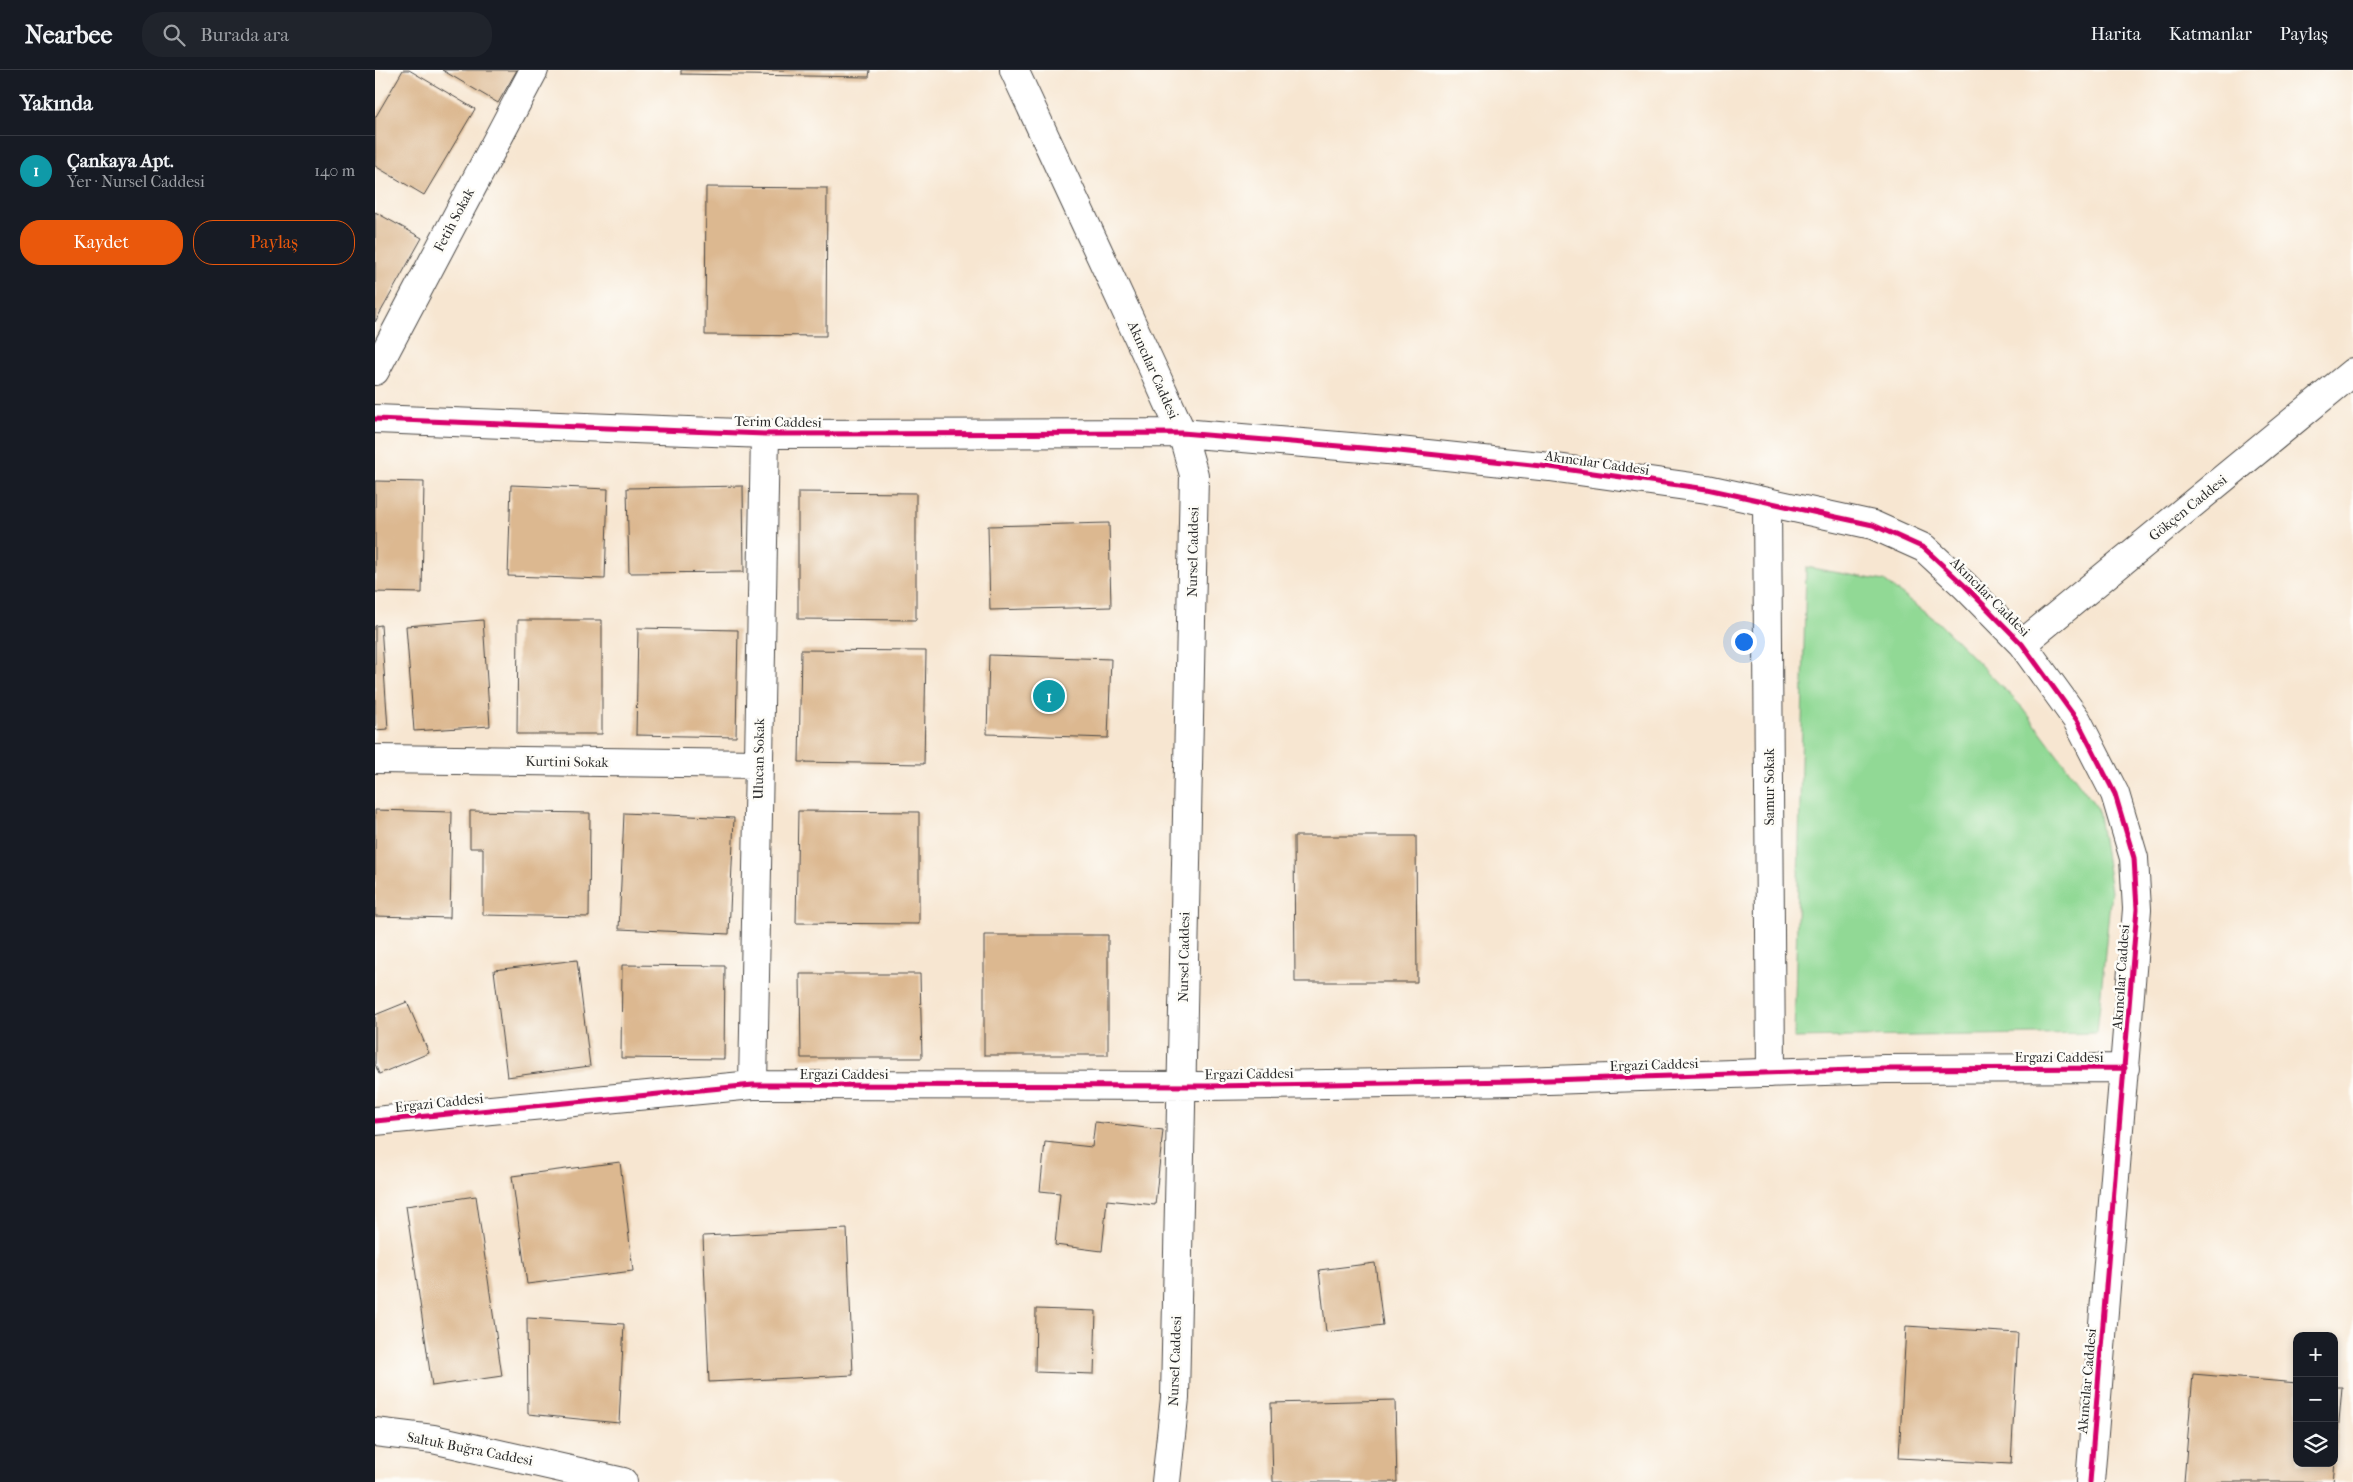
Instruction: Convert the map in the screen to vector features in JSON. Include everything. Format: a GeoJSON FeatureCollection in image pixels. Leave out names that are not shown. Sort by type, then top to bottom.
{"type":"FeatureCollection","features":[{"type":"Feature","properties":{"kind":"street","name":"Fetih Sokak"},"geometry":{"type":"LineString","coordinates":[[375,370],[534,70]]}},
{"type":"Feature","properties":{"kind":"street","name":"Akıncılar Caddesi"},"geometry":{"type":"LineString","coordinates":[[1014,70],[1181,432],[1399,451],[1550,467],[1707,489],[1873,525],[1924,548],[2022,644],[2077,720],[2115,794],[2134,858],[2137,909],[2090,1482]]}},
{"type":"Feature","properties":{"kind":"street","name":"Gökçen Caddesi"},"geometry":{"type":"LineString","coordinates":[[2022,644],[2353,372]]}},
{"type":"Feature","properties":{"kind":"street","name":"Terim Caddesi"},"geometry":{"type":"LineString","coordinates":[[375,419],[765,434],[1181,432]]}},
{"type":"Feature","properties":{"kind":"street","name":"Nursel Caddesi"},"geometry":{"type":"LineString","coordinates":[[1166,1482],[1175,1398],[1194,475],[1181,432]]}},
{"type":"Feature","properties":{"kind":"street","name":"Ulucan Sokak"},"geometry":{"type":"LineString","coordinates":[[753,1085],[765,434]]}},
{"type":"Feature","properties":{"kind":"street","name":"Samur Sokak"},"geometry":{"type":"LineString","coordinates":[[1767,502],[1771,1072]]}},
{"type":"Feature","properties":{"kind":"street","name":"Kurtini Sokak"},"geometry":{"type":"LineString","coordinates":[[375,759],[759,764]]}},
{"type":"Feature","properties":{"kind":"street","name":"Ergazi Caddesi"},"geometry":{"type":"LineString","coordinates":[[375,1121],[753,1085],[1181,1086],[1518,1081],[1895,1069],[2125,1068]]}},
{"type":"Feature","properties":{"kind":"street","name":"Saltuk Buğra Caddesi"},"geometry":{"type":"LineString","coordinates":[[375,1432],[433,1439],[623,1482]]}},
{"type":"Feature","properties":{"kind":"green space"},"geometry":{"type":"Polygon","coordinates":[[[1806,567],[1884,581],[1937,621],[2023,708],[2098,809],[2111,891],[2097,1033],[1794,1038],[1806,567]]]}},
{"type":"Feature","properties":{"kind":"building"},"geometry":{"type":"Polygon","coordinates":[[[403,70],[409,70],[475,109],[424,195],[375,166],[375,118],[403,70]]]}},
{"type":"Feature","properties":{"kind":"building"},"geometry":{"type":"Polygon","coordinates":[[[442,70],[517,70],[498,103],[442,70]]]}},
{"type":"Feature","properties":{"kind":"building"},"geometry":{"type":"Polygon","coordinates":[[[681,70],[870,70],[869,77],[681,74],[681,70]]]}},
{"type":"Feature","properties":{"kind":"building"},"geometry":{"type":"Polygon","coordinates":[[[706,187],[827,188],[826,336],[705,335],[706,187]]]}},
{"type":"Feature","properties":{"kind":"building"},"geometry":{"type":"Polygon","coordinates":[[[375,212],[422,238],[375,322],[375,212]]]}},
{"type":"Feature","properties":{"kind":"building"},"geometry":{"type":"Polygon","coordinates":[[[375,481],[424,482],[422,593],[375,592],[375,481]]]}},
{"type":"Feature","properties":{"kind":"building"},"geometry":{"type":"Polygon","coordinates":[[[511,485],[608,489],[605,579],[508,576],[511,485]]]}},
{"type":"Feature","properties":{"kind":"building"},"geometry":{"type":"Polygon","coordinates":[[[743,486],[744,572],[629,573],[627,488],[743,486]]]}},
{"type":"Feature","properties":{"kind":"building"},"geometry":{"type":"Polygon","coordinates":[[[798,492],[916,493],[916,620],[798,619],[798,492]]]}},
{"type":"Feature","properties":{"kind":"building"},"geometry":{"type":"Polygon","coordinates":[[[1109,523],[1111,607],[990,610],[988,526],[1109,523]]]}},
{"type":"Feature","properties":{"kind":"building"},"geometry":{"type":"Polygon","coordinates":[[[483,620],[490,726],[414,731],[406,626],[483,620]]]}},
{"type":"Feature","properties":{"kind":"building"},"geometry":{"type":"Polygon","coordinates":[[[518,620],[602,620],[602,734],[517,734],[518,620]]]}},
{"type":"Feature","properties":{"kind":"building"},"geometry":{"type":"Polygon","coordinates":[[[381,625],[388,729],[375,730],[375,626],[381,625]]]}},
{"type":"Feature","properties":{"kind":"building"},"geometry":{"type":"Polygon","coordinates":[[[638,628],[738,630],[736,737],[636,735],[638,628]]]}},
{"type":"Feature","properties":{"kind":"building"},"geometry":{"type":"Polygon","coordinates":[[[801,650],[926,651],[924,764],[799,762],[801,650]]]}},
{"type":"Feature","properties":{"kind":"building"},"geometry":{"type":"Polygon","coordinates":[[[989,655],[1111,659],[1108,738],[987,734],[989,655]]]}},
{"type":"Feature","properties":{"kind":"building"},"geometry":{"type":"Polygon","coordinates":[[[375,810],[452,812],[450,918],[375,916],[375,810]]]}},
{"type":"Feature","properties":{"kind":"building"},"geometry":{"type":"Polygon","coordinates":[[[470,811],[590,813],[589,917],[483,915],[483,848],[470,848],[470,811]]]}},
{"type":"Feature","properties":{"kind":"building"},"geometry":{"type":"Polygon","coordinates":[[[798,811],[919,812],[919,924],[796,923],[798,811]]]}},
{"type":"Feature","properties":{"kind":"building"},"geometry":{"type":"Polygon","coordinates":[[[624,813],[734,818],[729,934],[619,929],[624,813]]]}},
{"type":"Feature","properties":{"kind":"building"},"geometry":{"type":"Polygon","coordinates":[[[1294,836],[1416,836],[1417,982],[1295,982],[1294,836]]]}},
{"type":"Feature","properties":{"kind":"building"},"geometry":{"type":"Polygon","coordinates":[[[984,935],[1108,935],[1108,1055],[984,1055],[984,935]]]}},
{"type":"Feature","properties":{"kind":"building"},"geometry":{"type":"Polygon","coordinates":[[[577,960],[590,1066],[507,1077],[494,970],[577,960]]]}},
{"type":"Feature","properties":{"kind":"building"},"geometry":{"type":"Polygon","coordinates":[[[622,965],[725,966],[724,1059],[621,1058],[622,965]]]}},
{"type":"Feature","properties":{"kind":"building"},"geometry":{"type":"Polygon","coordinates":[[[800,974],[920,974],[922,1058],[801,1058],[800,974]]]}},
{"type":"Feature","properties":{"kind":"building"},"geometry":{"type":"Polygon","coordinates":[[[407,1002],[429,1053],[379,1074],[375,1064],[375,1015],[407,1002]]]}},
{"type":"Feature","properties":{"kind":"building"},"geometry":{"type":"Polygon","coordinates":[[[1095,1122],[1163,1130],[1155,1205],[1107,1200],[1102,1251],[1055,1245],[1060,1193],[1040,1191],[1045,1142],[1092,1147],[1095,1122]]]}},
{"type":"Feature","properties":{"kind":"building"},"geometry":{"type":"Polygon","coordinates":[[[620,1162],[633,1271],[527,1284],[512,1176],[620,1162]]]}},
{"type":"Feature","properties":{"kind":"building"},"geometry":{"type":"Polygon","coordinates":[[[476,1196],[502,1376],[432,1386],[406,1206],[476,1196]]]}},
{"type":"Feature","properties":{"kind":"building"},"geometry":{"type":"Polygon","coordinates":[[[847,1229],[853,1375],[709,1382],[703,1236],[847,1229]]]}},
{"type":"Feature","properties":{"kind":"building"},"geometry":{"type":"Polygon","coordinates":[[[1375,1263],[1383,1325],[1326,1332],[1319,1270],[1375,1263]]]}},
{"type":"Feature","properties":{"kind":"building"},"geometry":{"type":"Polygon","coordinates":[[[1036,1309],[1096,1311],[1094,1374],[1035,1372],[1036,1309]]]}},
{"type":"Feature","properties":{"kind":"building"},"geometry":{"type":"Polygon","coordinates":[[[527,1318],[624,1324],[619,1423],[528,1414],[527,1318]]]}},
{"type":"Feature","properties":{"kind":"building"},"geometry":{"type":"Polygon","coordinates":[[[1906,1326],[2018,1333],[2011,1464],[1899,1458],[1906,1326]]]}},
{"type":"Feature","properties":{"kind":"building"},"geometry":{"type":"Polygon","coordinates":[[[2193,1374],[2293,1383],[2293,1467],[2335,1467],[2333,1482],[2184,1482],[2193,1374]]]}},
{"type":"Feature","properties":{"kind":"building"},"geometry":{"type":"Polygon","coordinates":[[[2338,1387],[2342,1387],[2338,1433],[2338,1387]]]}},
{"type":"Feature","properties":{"kind":"building"},"geometry":{"type":"Polygon","coordinates":[[[1395,1400],[1397,1482],[1273,1482],[1271,1403],[1395,1400]]]}},
{"type":"Feature","properties":{"kind":"cycle path"},"geometry":{"type":"LineString","coordinates":[[375,419],[765,434],[1182,433],[1399,451],[1550,467],[1707,489],[1873,525],[1924,548],[1965,586],[2022,644],[2077,720],[2115,794],[2134,858],[2137,909],[2090,1482]]}},
{"type":"Feature","properties":{"kind":"cycle path"},"geometry":{"type":"LineString","coordinates":[[375,1121],[753,1085],[1209,1086],[1518,1081],[1885,1069],[2125,1068]]}},
{"type":"Feature","properties":{"kind":"place","name":"Çankaya Apt."},"geometry":{"type":"Point","coordinates":[1049,696]}}]}
